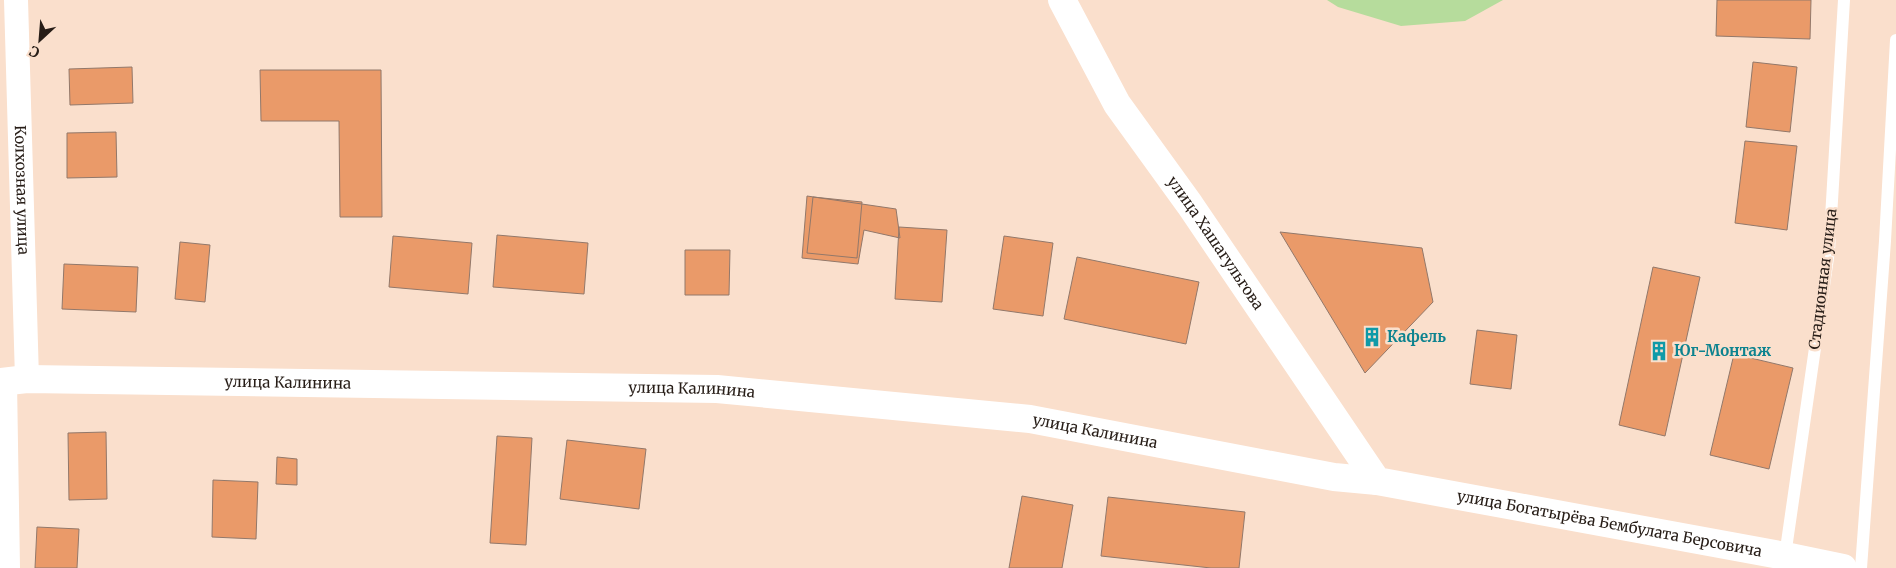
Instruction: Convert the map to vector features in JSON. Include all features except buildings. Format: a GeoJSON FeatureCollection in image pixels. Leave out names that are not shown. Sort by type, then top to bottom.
{"type":"FeatureCollection","features":[{"type":"Feature","properties":{"kind":"street","name":"Колхозная улица"},"geometry":{"type":"LineString","coordinates":[[8,568],[16,0]]}},
{"type":"Feature","properties":{"kind":"street","name":"улица Хашагульгова"},"geometry":{"type":"LineString","coordinates":[[1062,0],[1117,104],[1190,205],[1377,481]]}},
{"type":"Feature","properties":{"kind":"street","name":"улица Калинина"},"geometry":{"type":"LineString","coordinates":[[11,381],[717,389],[1030,419],[1334,477],[1377,481]]}},
{"type":"Feature","properties":{"kind":"street","name":"улица Богатырёва Бембулата Берсовича"},"geometry":{"type":"LineString","coordinates":[[1377,481],[1844,568]]}},
{"type":"Feature","properties":{"kind":"lane","name":"Стадионная улица"},"geometry":{"type":"LineString","coordinates":[[1785,556],[1829,251],[1844,0]]}},
{"type":"Feature","properties":{"kind":"lane"},"geometry":{"type":"LineString","coordinates":[[1844,568],[1885,241],[1896,40]]}},
{"type":"Feature","properties":{"kind":"green space"},"geometry":{"type":"Polygon","coordinates":[[[1327,0],[1503,0],[1465,21],[1401,26],[1338,7],[1327,0]]]}},
{"type":"Feature","properties":{"kind":"place","name":"Кафель"},"geometry":{"type":"Point","coordinates":[1372,337]}},
{"type":"Feature","properties":{"kind":"place","name":"Юг-Монтаж"},"geometry":{"type":"Point","coordinates":[1659,351]}}]}
